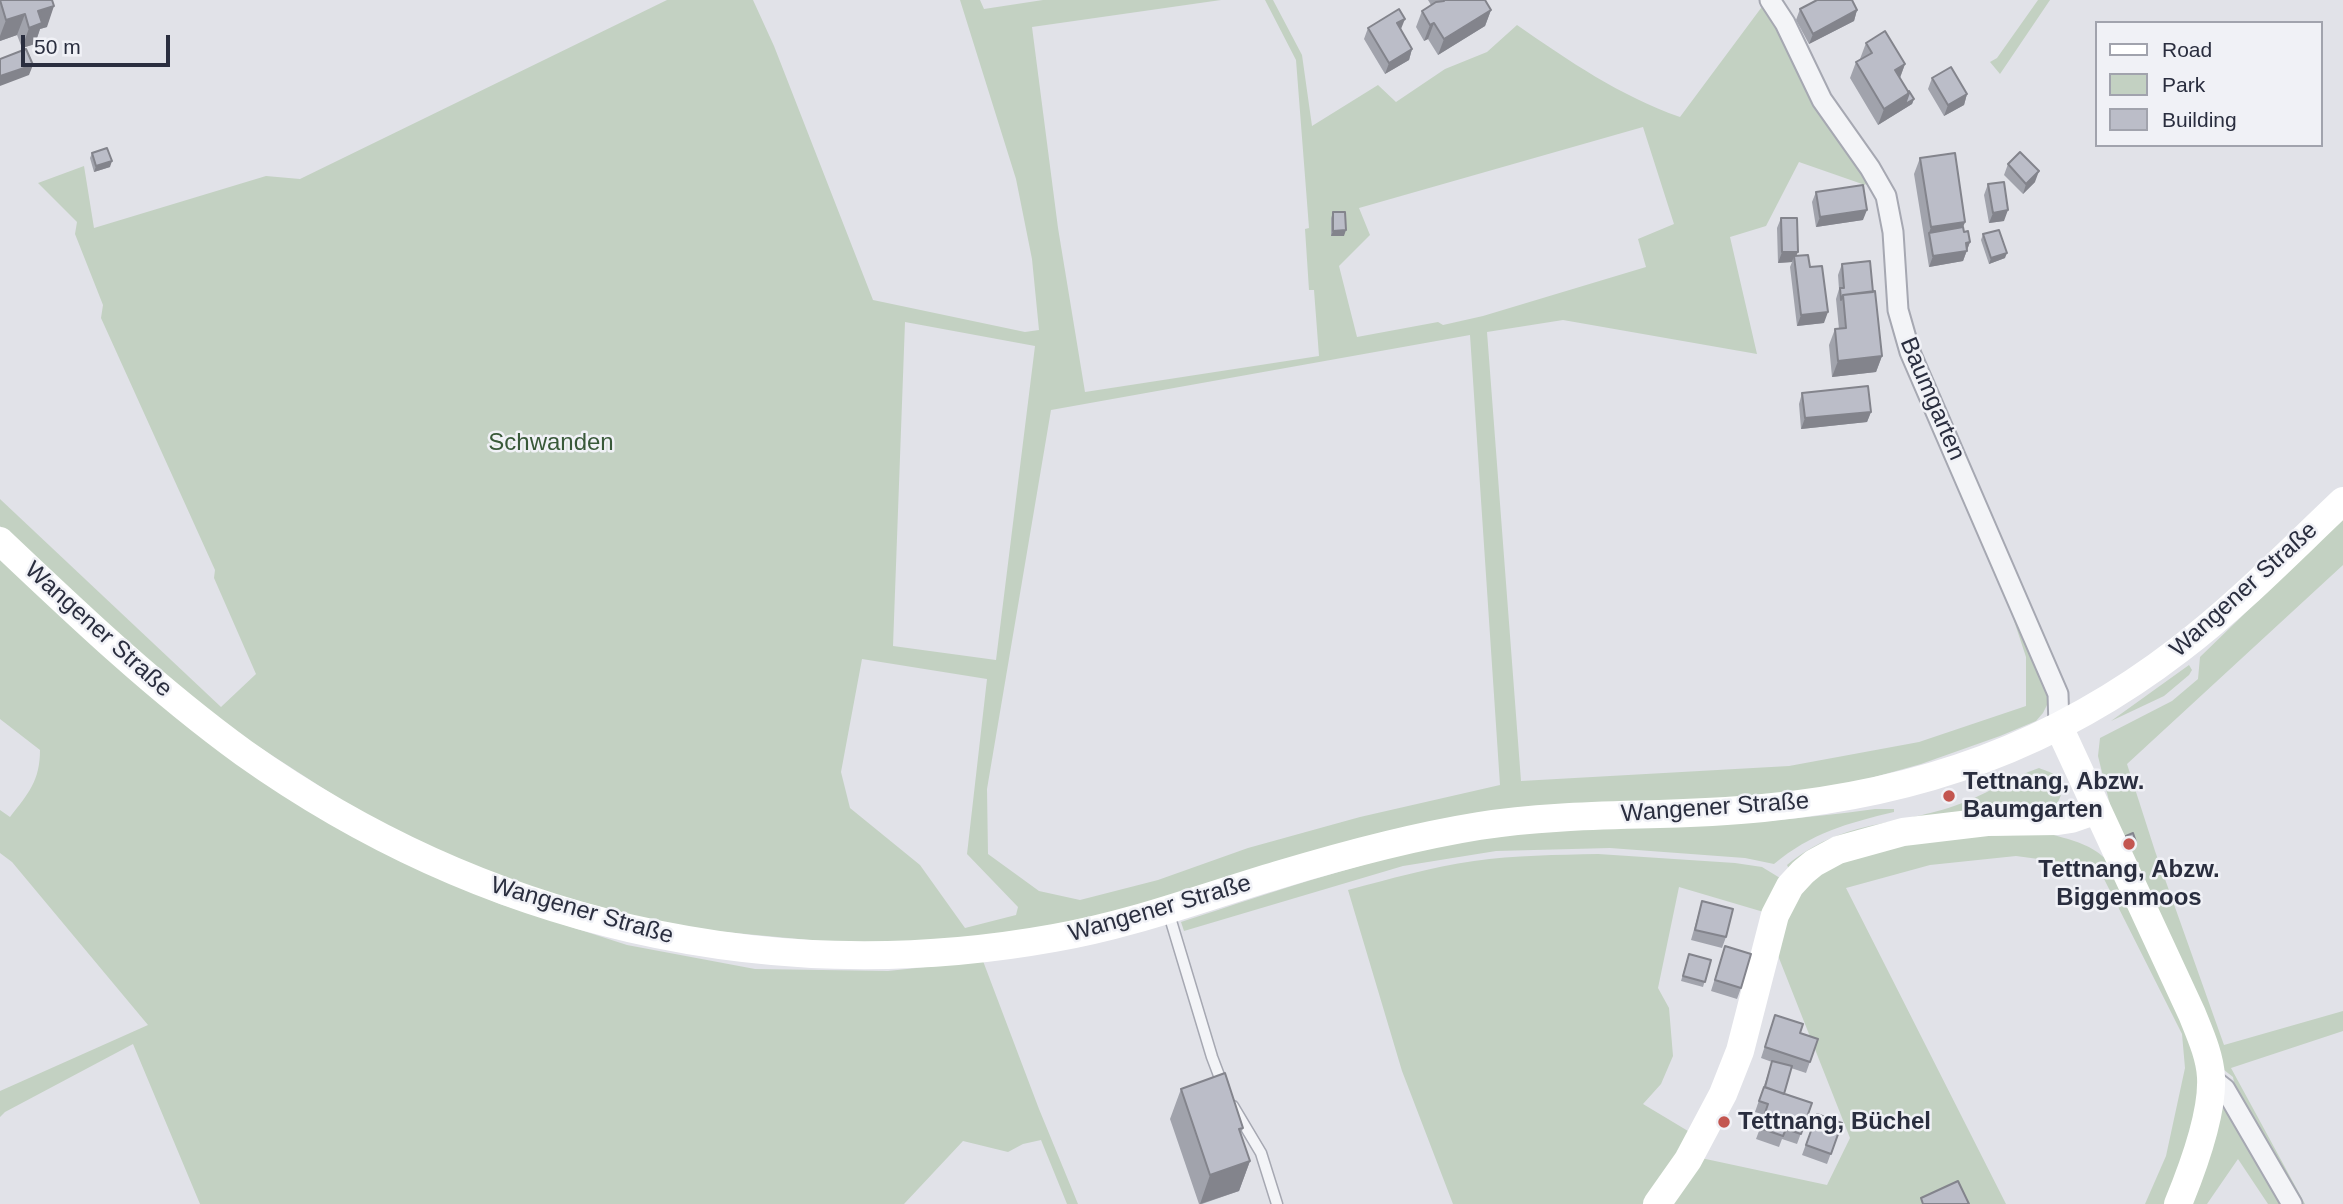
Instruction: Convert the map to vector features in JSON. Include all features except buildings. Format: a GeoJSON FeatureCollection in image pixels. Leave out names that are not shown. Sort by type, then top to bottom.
{"type":"FeatureCollection","features":[{"type":"Feature","properties":{"kind":"main road","name":"Wangener Straße"},"geometry":{"type":"LineString","coordinates":[[0,541],[186,709],[304,793],[364,828],[426,859],[474,881],[558,910],[628,929],[738,948],[798,954],[870,956],[951,952],[1052,939],[1168,910],[1353,853],[1486,825],[1600,816],[1761,809],[1874,792],[1967,766],[2020,746],[2059,727],[2132,684],[2184,646],[2258,582],[2343,501]]}},
{"type":"Feature","properties":{"kind":"main road"},"geometry":{"type":"LineString","coordinates":[[2059,727],[2202,1040],[2211,1078],[2207,1115],[2188,1181],[2178,1204]]}},
{"type":"Feature","properties":{"kind":"main road"},"geometry":{"type":"LineString","coordinates":[[1657,1204],[1688,1160],[1723,1094],[1740,1051],[1775,915],[1790,886],[1803,872],[1838,850],[1903,832],[1987,822],[2058,821],[2096,810]]}},
{"type":"Feature","properties":{"kind":"street","name":"Baumgarten"},"geometry":{"type":"LineString","coordinates":[[1770,0],[1786,23],[1822,100],[1870,168],[1886,196],[1893,232],[1898,310],[1910,352],[2058,694],[2059,727]]}},
{"type":"Feature","properties":{"kind":"street"},"geometry":{"type":"LineString","coordinates":[[2211,1078],[2225,1089],[2292,1204]]}},
{"type":"Feature","properties":{"kind":"lane"},"geometry":{"type":"LineString","coordinates":[[1168,910],[1219,1077],[1261,1153],[1277,1204]]}},
{"type":"Feature","properties":{"kind":"green space","name":"Schwanden"},"geometry":{"type":"Polygon","coordinates":[[[667,0],[753,0],[774,46],[873,300],[1025,332],[1039,330],[1032,259],[1016,179],[960,0],[980,0],[984,9],[1043,0],[1221,0],[1032,27],[1058,228],[1085,392],[1319,356],[1314,290],[1309,290],[1305,229],[1309,228],[1296,60],[1265,0],[1273,0],[1302,55],[1312,126],[1378,85],[1396,102],[1445,69],[1487,52],[1517,25],[1616,88],[1680,117],[1764,4],[1870,177],[1865,185],[1799,162],[1766,226],[1730,237],[1757,354],[1563,320],[1487,332],[1521,781],[1789,766],[1919,742],[2026,706],[2026,657],[1991,551],[2049,692],[2047,705],[2036,721],[2000,736],[1921,764],[1864,780],[1740,798],[1544,808],[1081,922],[969,939],[852,944],[682,928],[519,886],[380,825],[214,718],[137,654],[0,526],[0,499],[221,707],[256,674],[214,578],[215,570],[101,318],[103,305],[75,234],[77,222],[38,183],[84,166],[94,228],[266,176],[300,179],[667,0]],[[1643,127],[1359,208],[1370,235],[1339,266],[1357,337],[1438,322],[1443,325],[1483,316],[1646,267],[1638,239],[1674,224],[1643,127]],[[905,322],[893,646],[996,660],[1035,346],[905,322]],[[1470,335],[1051,410],[987,789],[988,854],[1039,891],[1080,900],[1158,880],[1248,848],[1360,817],[1500,785],[1470,335]],[[862,659],[841,772],[850,808],[920,865],[965,928],[1016,915],[1018,907],[967,854],[987,679],[862,659]]]}},
{"type":"Feature","properties":{"kind":"green space"},"geometry":{"type":"Polygon","coordinates":[[[2038,0],[2050,0],[2000,74],[1990,62],[1997,58],[2038,0]]]}},
{"type":"Feature","properties":{"kind":"green space"},"geometry":{"type":"Polygon","coordinates":[[[2343,518],[2343,565],[2127,764],[2224,1045],[2343,1011],[2343,1031],[2231,1068],[2305,1204],[2297,1204],[2236,1093],[2233,1077],[2219,1066],[2111,809],[2098,756],[2100,738],[2172,701],[2198,679],[2200,657],[2343,518]]]}},
{"type":"Feature","properties":{"kind":"green space"},"geometry":{"type":"Polygon","coordinates":[[[0,557],[427,873],[500,904],[627,945],[755,969],[888,971],[983,961],[1078,1204],[1067,1204],[1041,1140],[1023,1144],[1008,1152],[963,1141],[904,1204],[200,1204],[133,1044],[0,1117],[0,1091],[148,1025],[12,862],[0,853],[0,810],[10,817],[27,794],[38,770],[40,750],[0,719],[0,557]]]}},
{"type":"Feature","properties":{"kind":"green space"},"geometry":{"type":"Polygon","coordinates":[[[2189,665],[2192,670],[2189,675],[2164,696],[2111,721],[2189,665]]]}},
{"type":"Feature","properties":{"kind":"green space"},"geometry":{"type":"Polygon","coordinates":[[[2039,768],[2054,774],[2061,784],[2060,799],[2051,811],[1789,869],[1787,865],[1807,850],[1848,832],[1954,806],[2039,768]]]}},
{"type":"Feature","properties":{"kind":"green space"},"geometry":{"type":"Polygon","coordinates":[[[1894,809],[1894,812],[1861,820],[1816,837],[1774,864],[1745,858],[1610,848],[1496,851],[1403,866],[1184,931],[1181,922],[1368,864],[1483,838],[1550,831],[1743,823],[1894,809]]]}},
{"type":"Feature","properties":{"kind":"green space"},"geometry":{"type":"Polygon","coordinates":[[[2050,834],[2089,847],[2109,862],[2189,1027],[2201,1074],[2199,1112],[2169,1204],[2145,1204],[2166,1156],[2185,1068],[2182,1034],[2098,867],[2016,856],[1930,865],[1846,888],[2006,1204],[1671,1204],[1701,1158],[1827,1185],[1850,1138],[1775,948],[1789,905],[1820,873],[1861,853],[1940,837],[2050,834]]]}},
{"type":"Feature","properties":{"kind":"green space"},"geometry":{"type":"Polygon","coordinates":[[[1598,854],[1735,863],[1762,867],[1780,878],[1767,913],[1679,887],[1658,988],[1669,1008],[1673,1056],[1661,1084],[1643,1104],[1693,1134],[1645,1204],[1453,1204],[1402,1071],[1348,890],[1474,861],[1520,856],[1598,854]]]}},
{"type":"Feature","properties":{"kind":"green space"},"geometry":{"type":"Polygon","coordinates":[[[2221,1107],[2228,1113],[2283,1204],[2268,1204],[2238,1159],[2207,1204],[2192,1204],[2221,1107]]]}},
{"type":"Feature","properties":{"kind":"place","name":"Tettnang, Abzw. Baumgarten"},"geometry":{"type":"Point","coordinates":[1949,796]}},
{"type":"Feature","properties":{"kind":"place","name":"Tettnang, Abzw. Biggenmoos"},"geometry":{"type":"Point","coordinates":[2129,844]}},
{"type":"Feature","properties":{"kind":"place","name":"Tettnang, Büchel"},"geometry":{"type":"Point","coordinates":[1724,1122]}}]}
